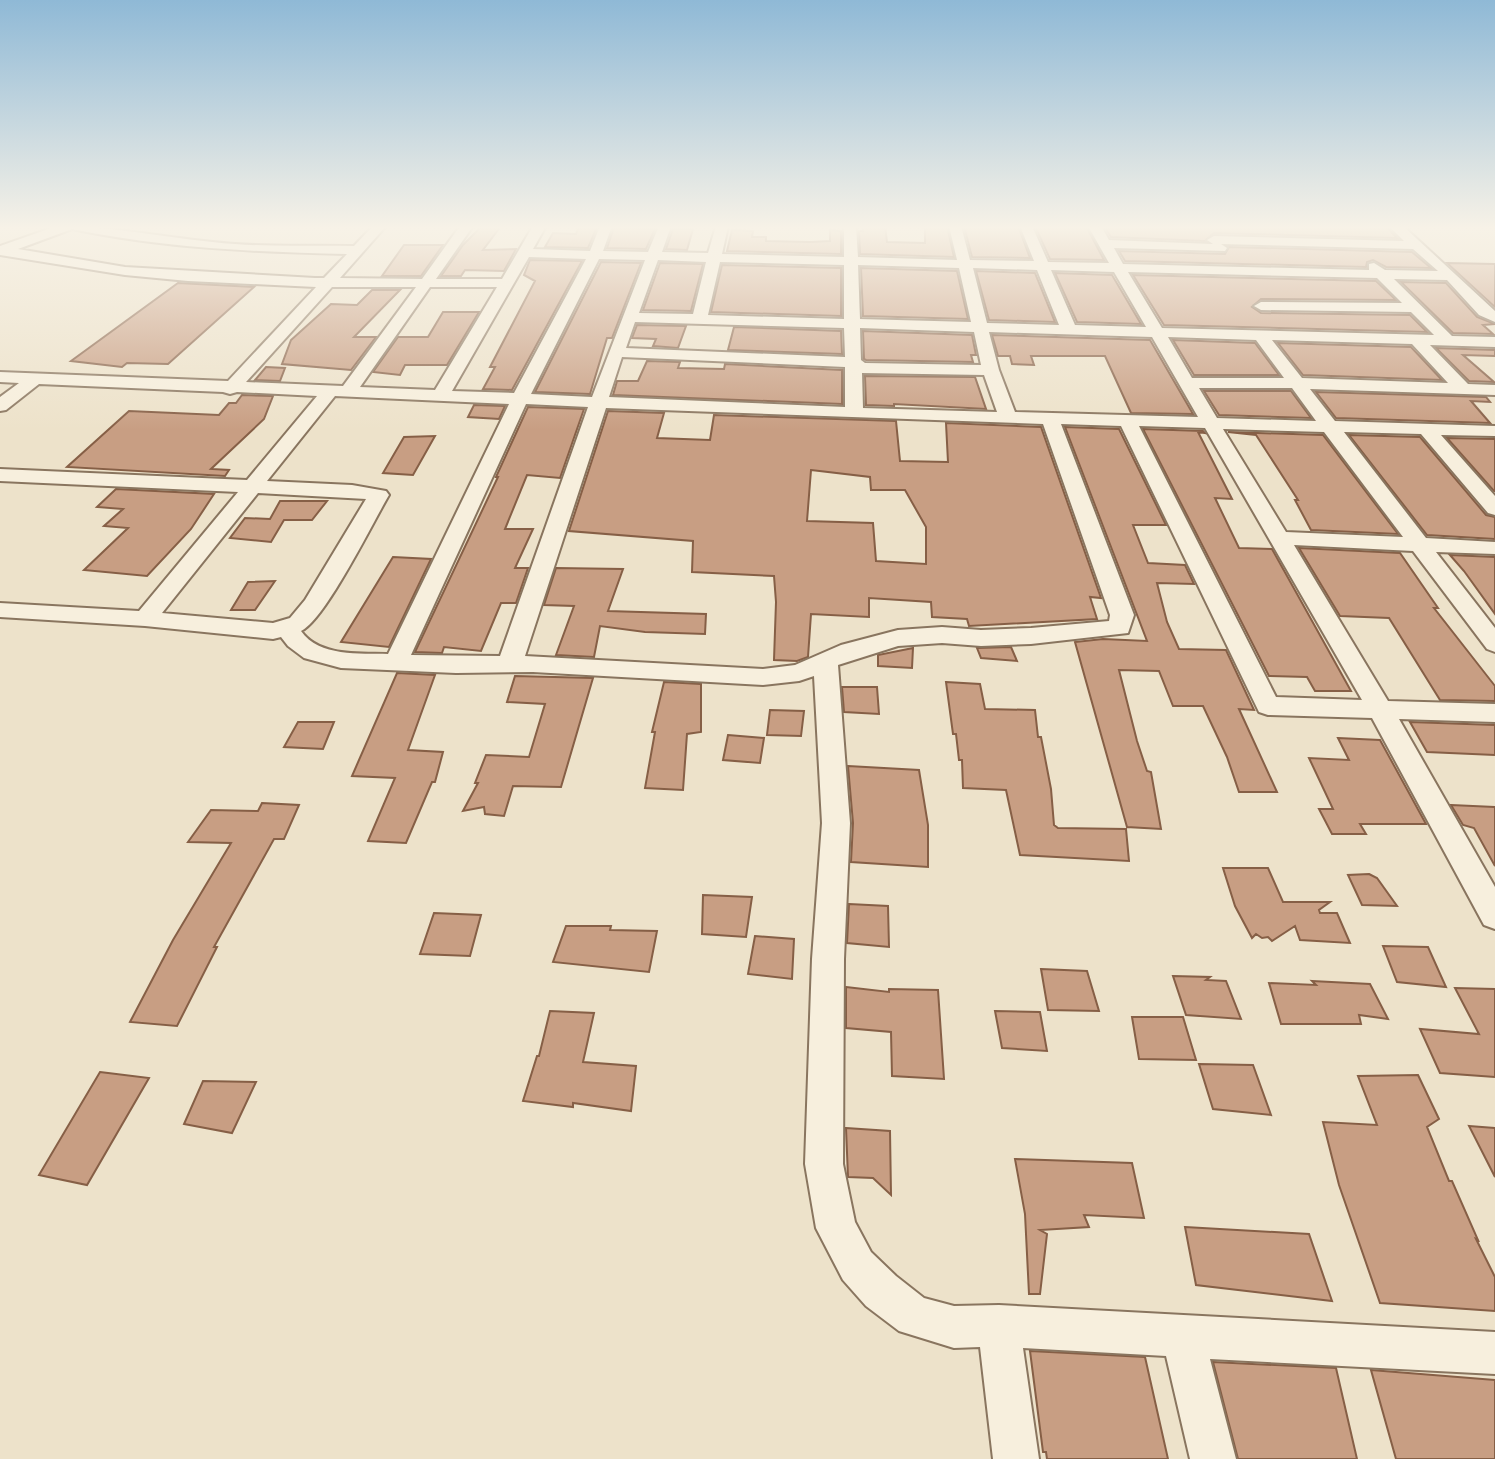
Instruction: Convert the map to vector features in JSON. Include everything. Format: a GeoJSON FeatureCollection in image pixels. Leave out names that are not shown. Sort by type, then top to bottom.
{"type":"FeatureCollection","features":[{"type":"Feature","properties":{"kind":"street"},"geometry":{"type":"LineString","coordinates":[[230,389],[317,294]]}},
{"type":"Feature","properties":{"kind":"street"},"geometry":{"type":"LineString","coordinates":[[145,619],[253,488],[338,393],[416,294]]}},
{"type":"Feature","properties":{"kind":"street"},"geometry":{"type":"LineString","coordinates":[[440,397],[499,294]]}},
{"type":"Feature","properties":{"kind":"street"},"geometry":{"type":"LineString","coordinates":[[396,662],[519,401],[574,294]]}},
{"type":"Feature","properties":{"kind":"street"},"geometry":{"type":"LineString","coordinates":[[510,664],[616,352],[639,294]]}},
{"type":"Feature","properties":{"kind":"street"},"geometry":{"type":"LineString","coordinates":[[699,319],[706,294]]}},
{"type":"Feature","properties":{"kind":"street"},"geometry":{"type":"LineString","coordinates":[[852,294],[854,414]]}},
{"type":"Feature","properties":{"kind":"street"},"geometry":{"type":"LineString","coordinates":[[971,294],[991,370],[1008,417]]}},
{"type":"Feature","properties":{"kind":"street"},"geometry":{"type":"LineString","coordinates":[[1054,294],[1069,329]]}},
{"type":"Feature","properties":{"kind":"street"},"geometry":{"type":"LineString","coordinates":[[1134,294],[1380,709],[1495,916]]}},
{"type":"Feature","properties":{"kind":"street"},"geometry":{"type":"LineString","coordinates":[[1253,294],[1282,336]]}},
{"type":"Feature","properties":{"kind":"street"},"geometry":{"type":"LineString","coordinates":[[1401,294],[1448,341]]}},
{"type":"Feature","properties":{"kind":"street"},"geometry":{"type":"LineString","coordinates":[[1467,294],[1483,312],[1495,317]]}},
{"type":"Feature","properties":{"kind":"street"},"geometry":{"type":"LineString","coordinates":[[1255,297],[1415,308]]}},
{"type":"Feature","properties":{"kind":"street"},"geometry":{"type":"LineString","coordinates":[[630,317],[1494,343]]}},
{"type":"Feature","properties":{"kind":"street"},"geometry":{"type":"LineString","coordinates":[[1260,335],[1495,644]]}},
{"type":"Feature","properties":{"kind":"street"},"geometry":{"type":"LineString","coordinates":[[1417,340],[1462,388]]}},
{"type":"Feature","properties":{"kind":"street"},"geometry":{"type":"LineString","coordinates":[[616,352],[853,362],[861,368],[991,370]]}},
{"type":"Feature","properties":{"kind":"street"},"geometry":{"type":"LineString","coordinates":[[0,377],[854,414],[1495,431]]}},
{"type":"Feature","properties":{"kind":"street"},"geometry":{"type":"LineString","coordinates":[[0,406],[33,380]]}},
{"type":"Feature","properties":{"kind":"street"},"geometry":{"type":"LineString","coordinates":[[1186,383],[1297,383],[1495,390]]}},
{"type":"Feature","properties":{"kind":"street"},"geometry":{"type":"LineString","coordinates":[[287,628],[296,641],[313,652],[341,660],[510,664],[763,677],[799,673],[849,651],[898,638],[942,635],[981,638],[1031,636],[1120,628],[1122,615],[1049,418]]}},
{"type":"Feature","properties":{"kind":"street"},"geometry":{"type":"LineString","coordinates":[[1127,420],[1269,706],[1495,713]]}},
{"type":"Feature","properties":{"kind":"street"},"geometry":{"type":"LineString","coordinates":[[1426,429],[1495,509]]}},
{"type":"Feature","properties":{"kind":"street"},"geometry":{"type":"LineString","coordinates":[[0,475],[352,491],[379,495],[314,604],[305,617],[287,628],[253,630],[145,619],[0,610]]}},
{"type":"Feature","properties":{"kind":"street"},"geometry":{"type":"LineString","coordinates":[[1277,538],[1495,548]]}},
{"type":"Feature","properties":{"kind":"street"},"geometry":{"type":"LineString","coordinates":[[826,662],[836,823],[828,960],[824,1164],[836,1228],[858,1266],[881,1291],[914,1316],[954,1327],[999,1326],[1495,1353]]}},
{"type":"Feature","properties":{"kind":"street"},"geometry":{"type":"LineString","coordinates":[[999,1326],[1016,1459]]}},
{"type":"Feature","properties":{"kind":"street"},"geometry":{"type":"LineString","coordinates":[[1183,1336],[1213,1459]]}},
{"type":"Feature","properties":{"kind":"building"},"geometry":{"type":"Polygon","coordinates":[[[163,294],[246,294],[168,364],[127,363],[122,367],[71,361],[163,294]]]}},
{"type":"Feature","properties":{"kind":"building"},"geometry":{"type":"Polygon","coordinates":[[[368,294],[396,294],[354,337],[376,337],[351,370],[282,364],[291,340],[331,304],[357,305],[368,294]]]}},
{"type":"Feature","properties":{"kind":"building"},"geometry":{"type":"Polygon","coordinates":[[[528,294],[564,294],[512,390],[483,389],[495,367],[490,367],[528,294]]]}},
{"type":"Feature","properties":{"kind":"building"},"geometry":{"type":"Polygon","coordinates":[[[585,294],[629,294],[612,338],[607,338],[590,394],[535,392],[585,294]]]}},
{"type":"Feature","properties":{"kind":"building"},"geometry":{"type":"Polygon","coordinates":[[[649,294],[695,294],[691,311],[643,310],[649,294]]]}},
{"type":"Feature","properties":{"kind":"building"},"geometry":{"type":"Polygon","coordinates":[[[715,294],[841,294],[841,316],[711,312],[715,294]]]}},
{"type":"Feature","properties":{"kind":"building"},"geometry":{"type":"Polygon","coordinates":[[[862,294],[962,294],[968,319],[863,316],[862,294]]]}},
{"type":"Feature","properties":{"kind":"building"},"geometry":{"type":"Polygon","coordinates":[[[982,294],[1044,294],[1055,322],[989,320],[982,294]]]}},
{"type":"Feature","properties":{"kind":"building"},"geometry":{"type":"Polygon","coordinates":[[[1064,294],[1123,294],[1141,324],[1077,322],[1064,294]]]}},
{"type":"Feature","properties":{"kind":"building"},"geometry":{"type":"Polygon","coordinates":[[[1145,294],[1390,294],[1396,300],[1261,299],[1252,307],[1261,313],[1410,315],[1427,332],[1164,325],[1145,294]]]}},
{"type":"Feature","properties":{"kind":"building"},"geometry":{"type":"Polygon","coordinates":[[[1413,294],[1456,294],[1477,317],[1495,324],[1483,325],[1493,334],[1453,333],[1413,294]]]}},
{"type":"Feature","properties":{"kind":"building"},"geometry":{"type":"Polygon","coordinates":[[[1481,294],[1495,294],[1495,307],[1481,294]]]}},
{"type":"Feature","properties":{"kind":"building"},"geometry":{"type":"Polygon","coordinates":[[[443,312],[479,312],[447,365],[405,365],[400,375],[373,372],[398,337],[428,337],[443,312]]]}},
{"type":"Feature","properties":{"kind":"building"},"geometry":{"type":"Polygon","coordinates":[[[637,325],[686,326],[678,348],[653,346],[656,339],[632,338],[637,325]]]}},
{"type":"Feature","properties":{"kind":"building"},"geometry":{"type":"Polygon","coordinates":[[[734,327],[841,331],[842,354],[728,350],[734,327]]]}},
{"type":"Feature","properties":{"kind":"building"},"geometry":{"type":"Polygon","coordinates":[[[863,331],[972,335],[976,355],[971,355],[973,362],[866,360],[863,331]]]}},
{"type":"Feature","properties":{"kind":"building"},"geometry":{"type":"Polygon","coordinates":[[[992,335],[1150,340],[1193,414],[1131,413],[1105,356],[1031,356],[1034,365],[1012,364],[1010,356],[998,356],[992,335]]]}},
{"type":"Feature","properties":{"kind":"building"},"geometry":{"type":"Polygon","coordinates":[[[1173,340],[1255,343],[1279,375],[1194,375],[1173,340]]]}},
{"type":"Feature","properties":{"kind":"building"},"geometry":{"type":"Polygon","coordinates":[[[1278,343],[1411,347],[1442,380],[1303,375],[1278,343]]]}},
{"type":"Feature","properties":{"kind":"building"},"geometry":{"type":"Polygon","coordinates":[[[1436,348],[1495,350],[1495,356],[1463,355],[1494,382],[1469,381],[1436,348]]]}},
{"type":"Feature","properties":{"kind":"building"},"geometry":{"type":"Polygon","coordinates":[[[647,361],[680,362],[678,368],[724,369],[725,364],[842,370],[842,404],[613,395],[617,381],[638,381],[647,361]]]}},
{"type":"Feature","properties":{"kind":"building"},"geometry":{"type":"Polygon","coordinates":[[[266,367],[285,368],[280,381],[255,380],[266,367]]]}},
{"type":"Feature","properties":{"kind":"building"},"geometry":{"type":"Polygon","coordinates":[[[865,376],[975,377],[986,409],[866,405],[865,376]]]}},
{"type":"Feature","properties":{"kind":"building"},"geometry":{"type":"Polygon","coordinates":[[[1204,391],[1291,391],[1311,418],[1219,415],[1204,391]]]}},
{"type":"Feature","properties":{"kind":"building"},"geometry":{"type":"Polygon","coordinates":[[[1316,392],[1486,397],[1490,402],[1471,401],[1490,423],[1336,418],[1316,392]]]}},
{"type":"Feature","properties":{"kind":"building"},"geometry":{"type":"Polygon","coordinates":[[[242,395],[273,396],[264,419],[211,469],[229,470],[225,476],[67,467],[129,411],[219,415],[229,403],[236,403],[242,395]]]}},
{"type":"Feature","properties":{"kind":"building"},"geometry":{"type":"Polygon","coordinates":[[[474,405],[505,406],[499,419],[468,417],[474,405]]]}},
{"type":"Feature","properties":{"kind":"building"},"geometry":{"type":"Polygon","coordinates":[[[528,407],[584,409],[560,478],[527,475],[505,529],[533,529],[515,568],[528,568],[516,603],[501,603],[481,651],[444,647],[442,653],[415,652],[498,477],[528,407]]]}},
{"type":"Feature","properties":{"kind":"building"},"geometry":{"type":"Polygon","coordinates":[[[608,411],[664,413],[657,438],[710,440],[714,415],[896,421],[900,461],[948,462],[946,423],[1041,427],[1101,598],[1090,597],[1097,619],[969,626],[967,619],[932,617],[931,602],[869,598],[869,617],[811,614],[808,657],[797,661],[774,660],[774,576],[692,572],[693,541],[569,531],[608,411]],[[811,470],[807,521],[873,523],[876,561],[926,564],[926,527],[905,490],[871,490],[870,477],[811,470]]]}},
{"type":"Feature","properties":{"kind":"building"},"geometry":{"type":"Polygon","coordinates":[[[1065,427],[1119,429],[1166,525],[1133,525],[1148,563],[1185,565],[1194,584],[1157,583],[1167,622],[1179,649],[1226,650],[1254,710],[1239,709],[1277,792],[1239,792],[1227,757],[1203,706],[1173,706],[1159,671],[1119,670],[1137,741],[1147,771],[1151,772],[1161,829],[1127,827],[1075,642],[1103,639],[1147,641],[1065,427]]]}},
{"type":"Feature","properties":{"kind":"building"},"geometry":{"type":"Polygon","coordinates":[[[1143,429],[1203,431],[1205,433],[1198,432],[1232,499],[1215,498],[1239,548],[1272,549],[1351,691],[1315,691],[1307,677],[1269,676],[1143,429]]]}},
{"type":"Feature","properties":{"kind":"building"},"geometry":{"type":"Polygon","coordinates":[[[1228,432],[1323,435],[1398,534],[1311,530],[1295,500],[1298,500],[1256,435],[1228,432]]]}},
{"type":"Feature","properties":{"kind":"building"},"geometry":{"type":"Polygon","coordinates":[[[1349,435],[1420,437],[1486,515],[1495,517],[1495,539],[1427,535],[1349,435]]]}},
{"type":"Feature","properties":{"kind":"building"},"geometry":{"type":"Polygon","coordinates":[[[435,436],[413,475],[383,473],[404,437],[435,436]]]}},
{"type":"Feature","properties":{"kind":"building"},"geometry":{"type":"Polygon","coordinates":[[[1447,438],[1495,439],[1495,491],[1494,491],[1447,438]]]}},
{"type":"Feature","properties":{"kind":"building"},"geometry":{"type":"Polygon","coordinates":[[[116,489],[214,494],[191,529],[147,576],[84,570],[128,528],[104,526],[123,509],[97,507],[116,489]]]}},
{"type":"Feature","properties":{"kind":"building"},"geometry":{"type":"Polygon","coordinates":[[[280,501],[327,501],[312,520],[284,520],[271,542],[230,538],[245,518],[270,519],[280,501]]]}},
{"type":"Feature","properties":{"kind":"building"},"geometry":{"type":"Polygon","coordinates":[[[1299,548],[1400,553],[1438,608],[1434,608],[1495,686],[1495,701],[1440,700],[1389,618],[1340,616],[1299,548]]]}},
{"type":"Feature","properties":{"kind":"building"},"geometry":{"type":"Polygon","coordinates":[[[1450,555],[1495,557],[1495,614],[1464,571],[1450,555]]]}},
{"type":"Feature","properties":{"kind":"building"},"geometry":{"type":"Polygon","coordinates":[[[393,557],[431,559],[389,647],[341,642],[393,557]]]}},
{"type":"Feature","properties":{"kind":"building"},"geometry":{"type":"Polygon","coordinates":[[[556,568],[623,569],[608,611],[706,614],[705,634],[645,632],[600,626],[594,657],[556,655],[574,606],[544,605],[556,568]]]}},
{"type":"Feature","properties":{"kind":"building"},"geometry":{"type":"Polygon","coordinates":[[[275,581],[255,610],[231,610],[248,582],[275,581]]]}},
{"type":"Feature","properties":{"kind":"building"},"geometry":{"type":"Polygon","coordinates":[[[1011,647],[1017,661],[981,658],[977,648],[1011,647]]]}},
{"type":"Feature","properties":{"kind":"building"},"geometry":{"type":"Polygon","coordinates":[[[913,648],[912,668],[878,666],[878,655],[913,648]]]}},
{"type":"Feature","properties":{"kind":"building"},"geometry":{"type":"Polygon","coordinates":[[[397,673],[435,675],[408,750],[443,752],[435,782],[432,782],[406,843],[368,841],[395,778],[352,776],[397,673]]]}},
{"type":"Feature","properties":{"kind":"building"},"geometry":{"type":"Polygon","coordinates":[[[515,676],[593,678],[561,787],[513,786],[504,816],[485,814],[484,807],[463,811],[478,783],[475,783],[486,755],[529,757],[545,704],[507,702],[515,676]]]}},
{"type":"Feature","properties":{"kind":"building"},"geometry":{"type":"Polygon","coordinates":[[[664,682],[701,684],[701,732],[687,734],[683,790],[645,788],[655,732],[652,732],[664,682]]]}},
{"type":"Feature","properties":{"kind":"building"},"geometry":{"type":"Polygon","coordinates":[[[946,682],[980,684],[985,709],[1035,710],[1038,737],[1041,737],[1051,789],[1054,825],[1058,828],[1126,829],[1129,861],[1020,855],[1006,790],[963,788],[962,760],[959,760],[956,734],[953,734],[946,682]]]}},
{"type":"Feature","properties":{"kind":"building"},"geometry":{"type":"Polygon","coordinates":[[[842,687],[877,687],[879,714],[844,712],[842,687]]]}},
{"type":"Feature","properties":{"kind":"building"},"geometry":{"type":"Polygon","coordinates":[[[770,710],[804,711],[801,736],[767,735],[770,710]]]}},
{"type":"Feature","properties":{"kind":"building"},"geometry":{"type":"Polygon","coordinates":[[[298,722],[334,722],[323,749],[284,747],[298,722]]]}},
{"type":"Feature","properties":{"kind":"building"},"geometry":{"type":"Polygon","coordinates":[[[1410,722],[1495,725],[1495,755],[1427,752],[1410,722]]]}},
{"type":"Feature","properties":{"kind":"building"},"geometry":{"type":"Polygon","coordinates":[[[728,735],[764,738],[760,763],[723,760],[728,735]]]}},
{"type":"Feature","properties":{"kind":"building"},"geometry":{"type":"Polygon","coordinates":[[[1338,738],[1380,740],[1426,824],[1360,824],[1366,834],[1332,834],[1319,809],[1333,809],[1309,758],[1349,760],[1338,738]]]}},
{"type":"Feature","properties":{"kind":"building"},"geometry":{"type":"Polygon","coordinates":[[[848,766],[919,770],[928,825],[928,867],[851,862],[853,823],[848,766]]]}},
{"type":"Feature","properties":{"kind":"building"},"geometry":{"type":"Polygon","coordinates":[[[262,803],[299,805],[284,839],[274,839],[214,947],[217,947],[177,1026],[130,1022],[173,940],[231,843],[188,842],[211,810],[258,811],[262,803]]]}},
{"type":"Feature","properties":{"kind":"building"},"geometry":{"type":"Polygon","coordinates":[[[1451,805],[1495,807],[1495,866],[1474,828],[1463,825],[1451,805]]]}},
{"type":"Feature","properties":{"kind":"building"},"geometry":{"type":"Polygon","coordinates":[[[1223,868],[1268,868],[1283,902],[1330,902],[1319,910],[1320,913],[1337,913],[1350,943],[1300,940],[1295,926],[1272,941],[1256,934],[1252,938],[1235,906],[1223,868]]]}},
{"type":"Feature","properties":{"kind":"building"},"geometry":{"type":"Polygon","coordinates":[[[1369,874],[1377,878],[1397,906],[1362,905],[1348,875],[1369,874]]]}},
{"type":"Feature","properties":{"kind":"building"},"geometry":{"type":"Polygon","coordinates":[[[703,895],[752,897],[746,937],[702,934],[703,895]]]}},
{"type":"Feature","properties":{"kind":"building"},"geometry":{"type":"Polygon","coordinates":[[[849,904],[888,906],[889,947],[847,943],[849,904]]]}},
{"type":"Feature","properties":{"kind":"building"},"geometry":{"type":"Polygon","coordinates":[[[434,913],[481,915],[470,956],[420,954],[434,913]]]}},
{"type":"Feature","properties":{"kind":"building"},"geometry":{"type":"Polygon","coordinates":[[[566,926],[611,926],[610,930],[657,931],[649,972],[553,962],[566,926]]]}},
{"type":"Feature","properties":{"kind":"building"},"geometry":{"type":"Polygon","coordinates":[[[755,936],[794,939],[792,979],[748,974],[755,936]]]}},
{"type":"Feature","properties":{"kind":"building"},"geometry":{"type":"Polygon","coordinates":[[[1383,946],[1428,947],[1446,987],[1397,982],[1383,946]]]}},
{"type":"Feature","properties":{"kind":"building"},"geometry":{"type":"Polygon","coordinates":[[[1041,969],[1087,971],[1099,1011],[1048,1010],[1041,969]]]}},
{"type":"Feature","properties":{"kind":"building"},"geometry":{"type":"Polygon","coordinates":[[[1173,976],[1210,977],[1206,980],[1226,981],[1241,1019],[1186,1015],[1173,976]]]}},
{"type":"Feature","properties":{"kind":"building"},"geometry":{"type":"Polygon","coordinates":[[[1312,981],[1370,984],[1388,1019],[1359,1015],[1361,1024],[1281,1024],[1269,983],[1316,985],[1312,981]]]}},
{"type":"Feature","properties":{"kind":"building"},"geometry":{"type":"Polygon","coordinates":[[[846,987],[889,992],[889,989],[938,990],[944,1079],[892,1076],[891,1032],[846,1028],[846,987]]]}},
{"type":"Feature","properties":{"kind":"building"},"geometry":{"type":"Polygon","coordinates":[[[1455,988],[1495,989],[1495,1077],[1440,1073],[1420,1029],[1479,1034],[1455,988]]]}},
{"type":"Feature","properties":{"kind":"building"},"geometry":{"type":"Polygon","coordinates":[[[550,1011],[594,1013],[583,1062],[636,1066],[631,1111],[573,1103],[573,1107],[523,1101],[539,1056],[550,1011]]]}},
{"type":"Feature","properties":{"kind":"building"},"geometry":{"type":"Polygon","coordinates":[[[995,1011],[1040,1012],[1047,1051],[1002,1048],[995,1011]]]}},
{"type":"Feature","properties":{"kind":"building"},"geometry":{"type":"Polygon","coordinates":[[[1132,1017],[1183,1017],[1196,1060],[1139,1059],[1132,1017]]]}},
{"type":"Feature","properties":{"kind":"building"},"geometry":{"type":"Polygon","coordinates":[[[1199,1064],[1253,1065],[1271,1115],[1213,1109],[1199,1064]]]}},
{"type":"Feature","properties":{"kind":"building"},"geometry":{"type":"Polygon","coordinates":[[[100,1072],[149,1078],[87,1185],[39,1175],[100,1072]]]}},
{"type":"Feature","properties":{"kind":"building"},"geometry":{"type":"Polygon","coordinates":[[[1418,1075],[1439,1119],[1427,1127],[1449,1181],[1452,1181],[1495,1277],[1495,1311],[1380,1303],[1339,1185],[1323,1122],[1377,1125],[1358,1076],[1418,1075]]]}},
{"type":"Feature","properties":{"kind":"building"},"geometry":{"type":"Polygon","coordinates":[[[203,1081],[256,1082],[232,1133],[184,1124],[203,1081]]]}},
{"type":"Feature","properties":{"kind":"building"},"geometry":{"type":"Polygon","coordinates":[[[1469,1126],[1495,1128],[1495,1177],[1469,1126]]]}},
{"type":"Feature","properties":{"kind":"building"},"geometry":{"type":"Polygon","coordinates":[[[846,1128],[890,1131],[891,1195],[873,1178],[848,1177],[846,1128]]]}},
{"type":"Feature","properties":{"kind":"building"},"geometry":{"type":"Polygon","coordinates":[[[1015,1159],[1132,1163],[1144,1218],[1084,1215],[1089,1227],[1040,1230],[1047,1234],[1040,1294],[1029,1294],[1025,1214],[1015,1159]]]}},
{"type":"Feature","properties":{"kind":"building"},"geometry":{"type":"Polygon","coordinates":[[[1185,1227],[1309,1234],[1332,1301],[1196,1285],[1185,1227]]]}},
{"type":"Feature","properties":{"kind":"building"},"geometry":{"type":"Polygon","coordinates":[[[1030,1351],[1145,1357],[1168,1459],[1047,1459],[1046,1452],[1043,1452],[1030,1351]]]}},
{"type":"Feature","properties":{"kind":"building"},"geometry":{"type":"Polygon","coordinates":[[[1213,1362],[1336,1368],[1357,1459],[1238,1459],[1213,1362]]]}},
{"type":"Feature","properties":{"kind":"building"},"geometry":{"type":"Polygon","coordinates":[[[1371,1370],[1495,1380],[1495,1459],[1396,1459],[1371,1370]]]}}]}
